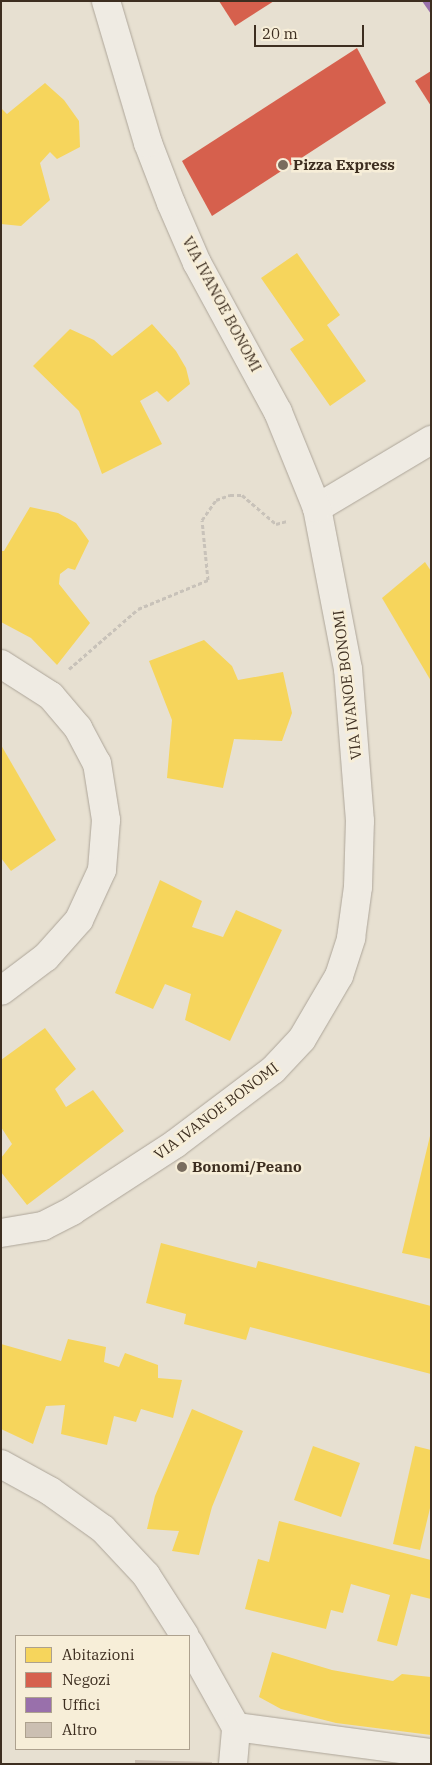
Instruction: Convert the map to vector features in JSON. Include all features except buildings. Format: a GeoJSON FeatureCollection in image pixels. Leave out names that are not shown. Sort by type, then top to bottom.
{"type":"FeatureCollection","features":[{"type":"Feature","properties":{"kind":"street","name":"VIA IVANOE BONOMI"},"geometry":{"type":"LineString","coordinates":[[1,1233],[43,1226],[72,1211],[175,1144],[273,1070],[302,1039],[339,976],[356,912],[360,821],[341,622],[317,508],[278,412],[197,263],[171,203],[148,143],[106,1]]}},
{"type":"Feature","properties":{"kind":"street"},"geometry":{"type":"LineString","coordinates":[[317,508],[431,440]]}},
{"type":"Feature","properties":{"kind":"street"},"geometry":{"type":"LineString","coordinates":[[1,664],[44,690],[71,718],[97,763],[106,820],[106,852],[102,870],[74,928],[46,957],[1,991]]}},
{"type":"Feature","properties":{"kind":"street"},"geometry":{"type":"LineString","coordinates":[[1,1464],[50,1491],[103,1529],[146,1575],[184,1635]]}},
{"type":"Feature","properties":{"kind":"street"},"geometry":{"type":"LineString","coordinates":[[190,1645],[236,1727],[233,1764]]}},
{"type":"Feature","properties":{"kind":"street"},"geometry":{"type":"LineString","coordinates":[[236,1727],[431,1753]]}},
{"type":"Feature","properties":{"kind":"path"},"geometry":{"type":"LineString","coordinates":[[44,690],[138,609],[208,580],[202,520],[216,500],[230,495],[242,495],[276,524],[317,508]]}},
{"type":"Feature","properties":{"kind":"place","name":"Pizza Express"},"geometry":{"type":"Point","coordinates":[283,165]}},
{"type":"Feature","properties":{"kind":"place","name":"Bonomi/Peano"},"geometry":{"type":"Point","coordinates":[182,1167]}}]}
